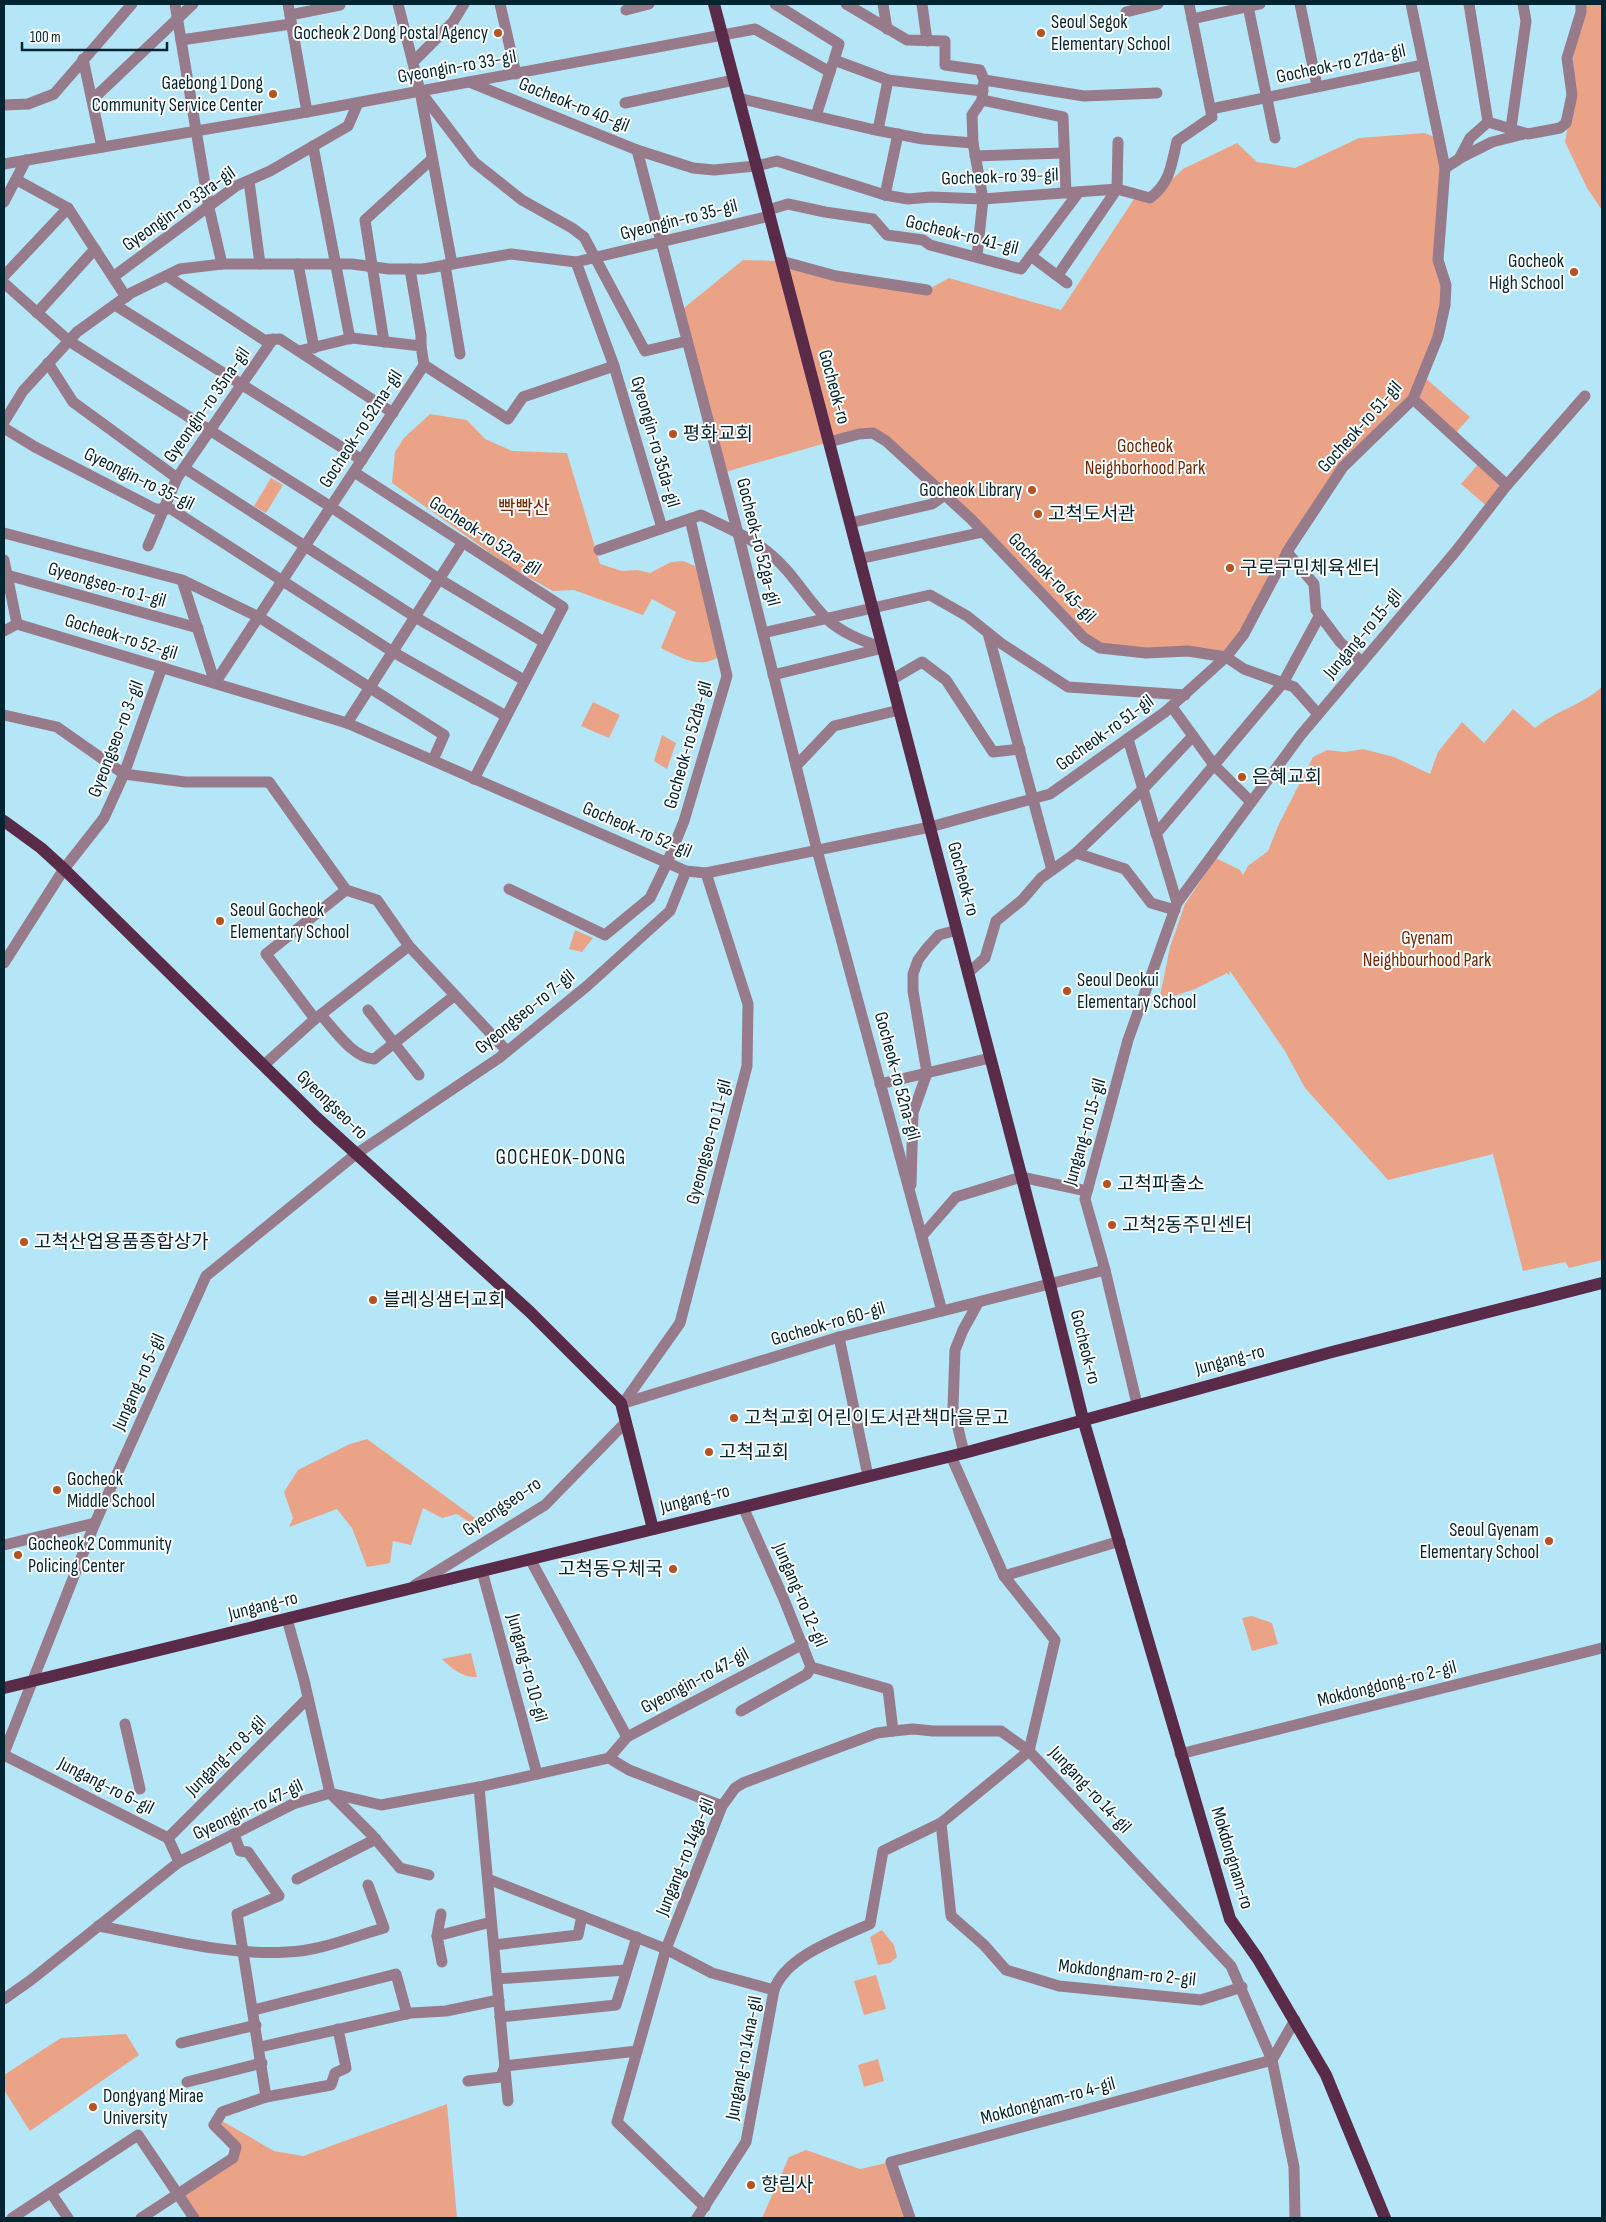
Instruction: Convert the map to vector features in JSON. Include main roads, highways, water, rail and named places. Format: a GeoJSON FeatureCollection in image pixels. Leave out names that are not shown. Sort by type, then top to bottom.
{"type":"FeatureCollection","features":[{"type":"Feature","properties":{"kind":"main road","name":"Gocheok-ro"},"geometry":{"type":"LineString","coordinates":[[714,4],[1022,1177],[1083,1419]]}},
{"type":"Feature","properties":{"kind":"main road","name":"Gyeongseo-ro"},"geometry":{"type":"LineString","coordinates":[[4,821],[42,848],[356,1154],[530,1312],[621,1404],[653,1529]]}},
{"type":"Feature","properties":{"kind":"main road","name":"Jungang-ro"},"geometry":{"type":"LineString","coordinates":[[4,1688],[957,1454],[1332,1352],[1602,1283]]}},
{"type":"Feature","properties":{"kind":"main road","name":"Mokdongnam-ro"},"geometry":{"type":"LineString","coordinates":[[1083,1419],[1120,1541],[1180,1754],[1230,1918],[1258,1959],[1326,2075],[1355,2141],[1385,2218]]}},
{"type":"Feature","properties":{"kind":"place","name":"Gocheok 2 Dong Postal Agency"},"geometry":{"type":"Point","coordinates":[498,33]}},
{"type":"Feature","properties":{"kind":"place","name":"Seoul Segok Elementary School"},"geometry":{"type":"Point","coordinates":[1041,33]}},
{"type":"Feature","properties":{"kind":"place","name":"Gaebong 1 Dong Community Service Center"},"geometry":{"type":"Point","coordinates":[273,94]}},
{"type":"Feature","properties":{"kind":"place","name":"Gocheok High School"},"geometry":{"type":"Point","coordinates":[1574,272]}},
{"type":"Feature","properties":{"kind":"place","name":"평화교회"},"geometry":{"type":"Point","coordinates":[673,434]}},
{"type":"Feature","properties":{"kind":"place","name":"Gocheok Library"},"geometry":{"type":"Point","coordinates":[1032,490]}},
{"type":"Feature","properties":{"kind":"place","name":"고척도서관"},"geometry":{"type":"Point","coordinates":[1038,514]}},
{"type":"Feature","properties":{"kind":"place","name":"구로구민체육센터"},"geometry":{"type":"Point","coordinates":[1230,568]}},
{"type":"Feature","properties":{"kind":"place","name":"은혜교회"},"geometry":{"type":"Point","coordinates":[1242,777]}},
{"type":"Feature","properties":{"kind":"place","name":"Seoul Gocheok Elementary School"},"geometry":{"type":"Point","coordinates":[220,921]}},
{"type":"Feature","properties":{"kind":"place","name":"Seoul Deokui Elementary School"},"geometry":{"type":"Point","coordinates":[1067,991]}},
{"type":"Feature","properties":{"kind":"place","name":"고척파출소"},"geometry":{"type":"Point","coordinates":[1107,1184]}},
{"type":"Feature","properties":{"kind":"place","name":"고척2동주민센터"},"geometry":{"type":"Point","coordinates":[1112,1225]}},
{"type":"Feature","properties":{"kind":"place","name":"고척산업용품종합상가"},"geometry":{"type":"Point","coordinates":[24,1242]}},
{"type":"Feature","properties":{"kind":"place","name":"블레싱샘터교회"},"geometry":{"type":"Point","coordinates":[373,1300]}},
{"type":"Feature","properties":{"kind":"place","name":"고척교회 어린이도서관책마을문고"},"geometry":{"type":"Point","coordinates":[734,1418]}},
{"type":"Feature","properties":{"kind":"place","name":"고척교회"},"geometry":{"type":"Point","coordinates":[709,1452]}},
{"type":"Feature","properties":{"kind":"place","name":"Gocheok Middle School"},"geometry":{"type":"Point","coordinates":[57,1490]}},
{"type":"Feature","properties":{"kind":"place","name":"Seoul Gyenam Elementary School"},"geometry":{"type":"Point","coordinates":[1549,1541]}},
{"type":"Feature","properties":{"kind":"place","name":"Gocheok 2 Community Policing Center"},"geometry":{"type":"Point","coordinates":[18,1555]}},
{"type":"Feature","properties":{"kind":"place","name":"고척동우체국"},"geometry":{"type":"Point","coordinates":[673,1569]}},
{"type":"Feature","properties":{"kind":"place","name":"Dongyang Mirae University"},"geometry":{"type":"Point","coordinates":[93,2107]}},
{"type":"Feature","properties":{"kind":"place","name":"향림사"},"geometry":{"type":"Point","coordinates":[751,2185]}},
{"type":"Feature","properties":{"kind":"district","name":"GOCHEOK-DONG"},"geometry":{"type":"Point","coordinates":[561,1157]}},
{"type":"Feature","properties":{"kind":"park label","name":"Gocheok Neighborhood Park"},"geometry":{"type":"Point","coordinates":[1145,457]}},
{"type":"Feature","properties":{"kind":"park label","name":"빡빡산"},"geometry":{"type":"Point","coordinates":[524,508]}},
{"type":"Feature","properties":{"kind":"park label","name":"Gyenam Neighbourhood Park"},"geometry":{"type":"Point","coordinates":[1427,949]}}]}
